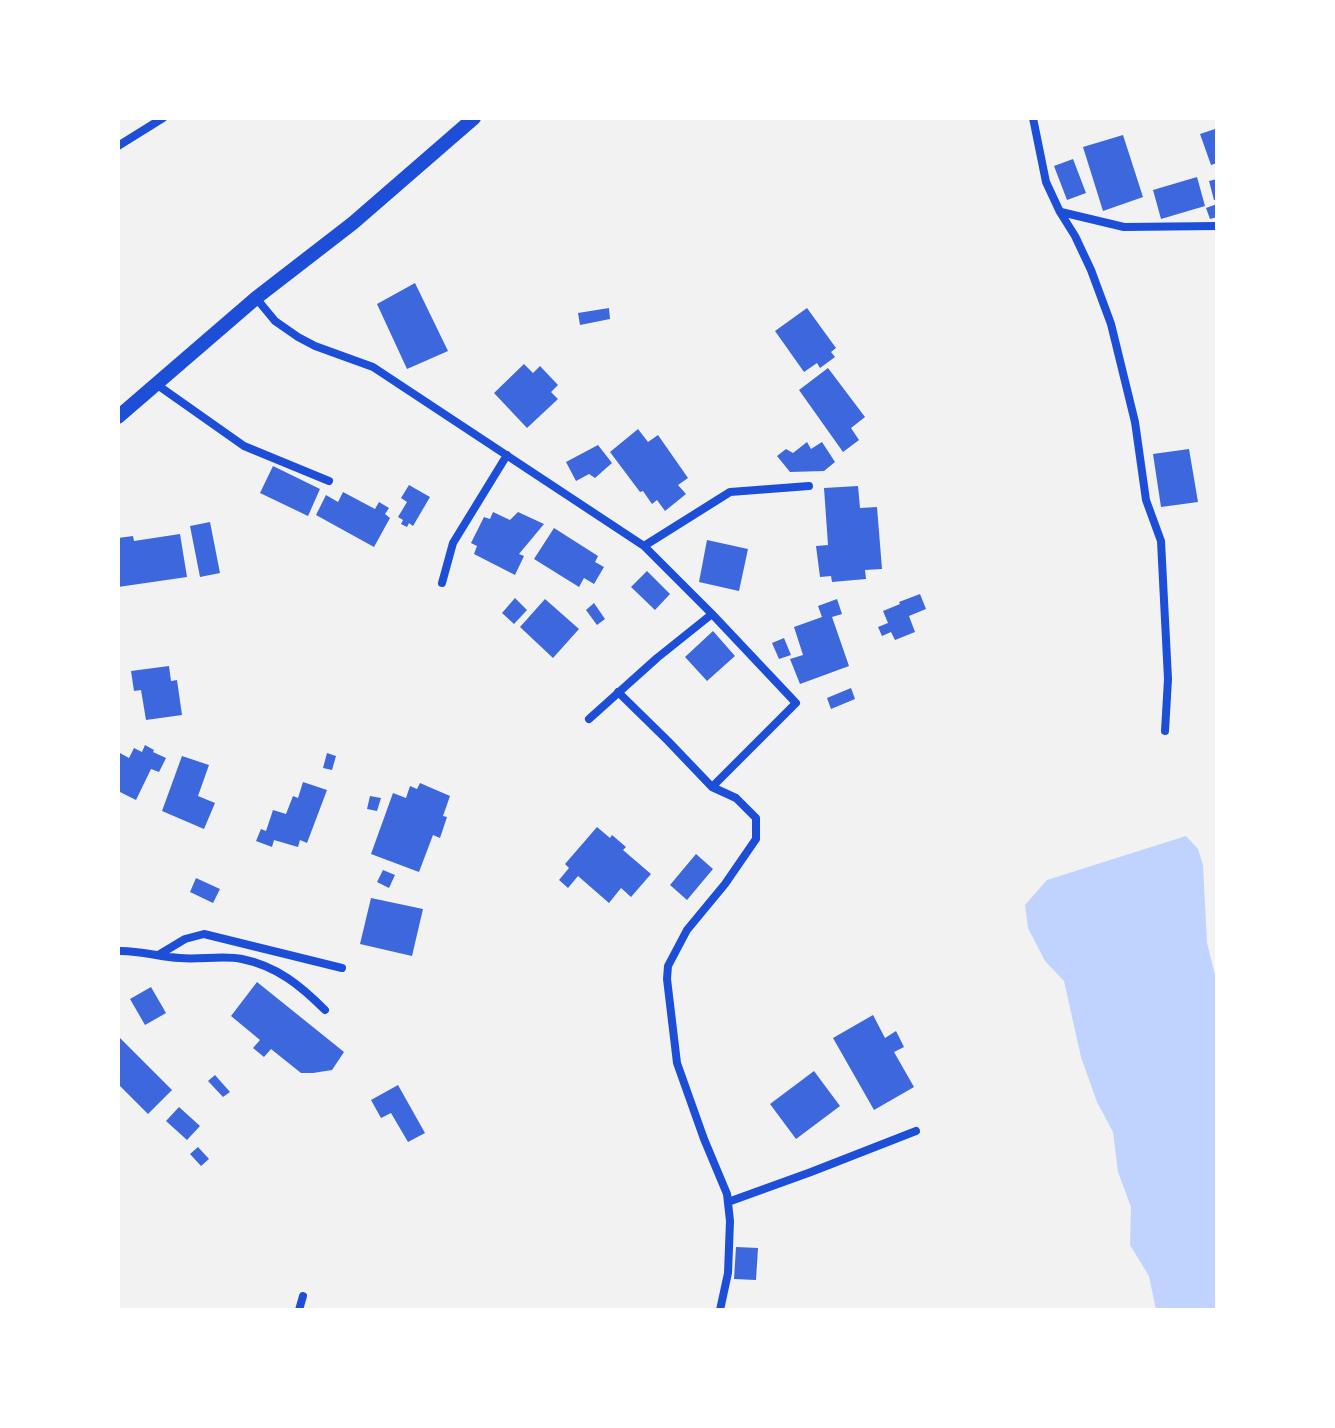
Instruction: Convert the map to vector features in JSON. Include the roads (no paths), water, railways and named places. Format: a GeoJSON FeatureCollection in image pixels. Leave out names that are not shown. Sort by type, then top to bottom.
{"type":"FeatureCollection","features":[{"type":"Feature","properties":{"kind":"street"},"geometry":{"type":"LineString","coordinates":[[118,146],[163,118]]}},
{"type":"Feature","properties":{"kind":"street"},"geometry":{"type":"LineString","coordinates":[[118,417],[256,298],[353,223],[474,118]]}},
{"type":"Feature","properties":{"kind":"street"},"geometry":{"type":"LineString","coordinates":[[1033,118],[1046,182],[1081,247],[1111,324],[1135,422],[1146,500],[1161,541],[1168,679],[1165,731]]}},
{"type":"Feature","properties":{"kind":"street"},"geometry":{"type":"LineString","coordinates":[[1060,212],[1124,227],[1217,226]]}},
{"type":"Feature","properties":{"kind":"street"},"geometry":{"type":"LineString","coordinates":[[256,298],[275,321],[298,337],[373,367],[644,546],[796,703],[712,787]]}},
{"type":"Feature","properties":{"kind":"street"},"geometry":{"type":"LineString","coordinates":[[156,384],[244,446],[329,481]]}},
{"type":"Feature","properties":{"kind":"street"},"geometry":{"type":"LineString","coordinates":[[442,583],[453,543],[507,455]]}},
{"type":"Feature","properties":{"kind":"street"},"geometry":{"type":"LineString","coordinates":[[644,546],[730,492],[809,486]]}},
{"type":"Feature","properties":{"kind":"street"},"geometry":{"type":"LineString","coordinates":[[589,719],[712,614]]}},
{"type":"Feature","properties":{"kind":"street"},"geometry":{"type":"LineString","coordinates":[[618,692],[712,787],[736,798],[756,818],[756,839],[725,884],[687,930],[668,966],[667,979],[677,1063],[727,1194],[730,1221],[728,1273],[720,1310]]}},
{"type":"Feature","properties":{"kind":"street"},"geometry":{"type":"LineString","coordinates":[[159,955],[185,939],[204,934],[342,968]]}},
{"type":"Feature","properties":{"kind":"street"},"geometry":{"type":"LineString","coordinates":[[118,951],[176,958],[240,958],[276,970],[302,987],[325,1010]]}},
{"type":"Feature","properties":{"kind":"street"},"geometry":{"type":"LineString","coordinates":[[728,1202],[916,1131]]}},
{"type":"Feature","properties":{"kind":"street"},"geometry":{"type":"LineString","coordinates":[[299,1310],[303,1296]]}},
{"type":"Feature","properties":{"kind":"water"},"geometry":{"type":"Polygon","coordinates":[[[1186,836],[1198,849],[1203,865],[1207,943],[1217,983],[1217,1310],[1156,1310],[1149,1276],[1130,1245],[1131,1207],[1118,1172],[1113,1132],[1097,1102],[1081,1057],[1064,981],[1045,961],[1028,928],[1025,905],[1047,880],[1186,836]]]}}]}
